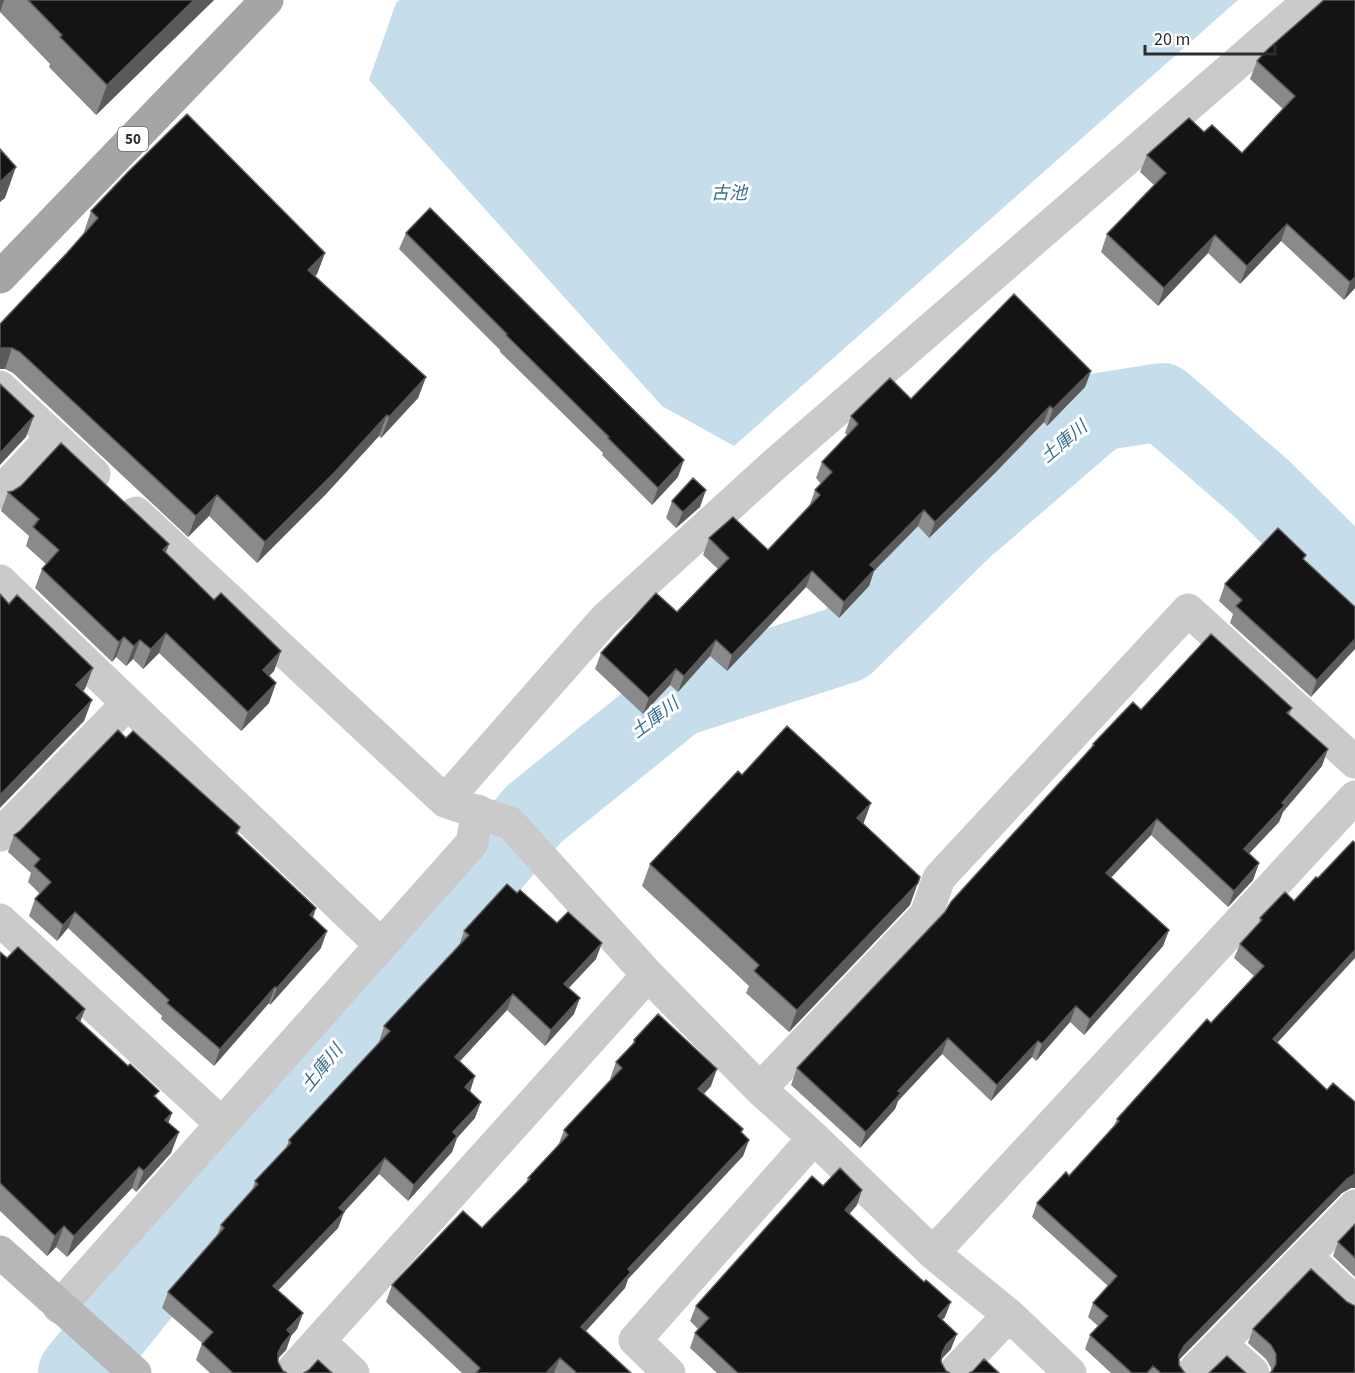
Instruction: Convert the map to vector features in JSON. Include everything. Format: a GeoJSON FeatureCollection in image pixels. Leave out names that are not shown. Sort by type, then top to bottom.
{"type":"FeatureCollection","features":[{"type":"Feature","properties":{"kind":"main road","name":"50"},"geometry":{"type":"LineString","coordinates":[[0,277],[267,0]]}},
{"type":"Feature","properties":{"kind":"street"},"geometry":{"type":"LineString","coordinates":[[445,801],[605,620],[775,464],[1310,0]]}},
{"type":"Feature","properties":{"kind":"street"},"geometry":{"type":"LineString","coordinates":[[0,387],[445,801],[510,823],[638,964],[760,1089],[933,1253],[1009,1315],[1070,1373]]}},
{"type":"Feature","properties":{"kind":"street"},"geometry":{"type":"LineString","coordinates":[[0,493],[53,436]]}},
{"type":"Feature","properties":{"kind":"street"},"geometry":{"type":"LineString","coordinates":[[0,581],[381,945]]}},
{"type":"Feature","properties":{"kind":"street"},"geometry":{"type":"LineString","coordinates":[[760,1089],[926,915],[939,878],[1188,610],[1355,762]]}},
{"type":"Feature","properties":{"kind":"street"},"geometry":{"type":"LineString","coordinates":[[0,835],[128,703]]}},
{"type":"Feature","properties":{"kind":"street"},"geometry":{"type":"LineString","coordinates":[[933,1253],[1355,797]]}},
{"type":"Feature","properties":{"kind":"street"},"geometry":{"type":"LineString","coordinates":[[61,1308],[221,1123],[472,843],[478,811]]}},
{"type":"Feature","properties":{"kind":"street"},"geometry":{"type":"LineString","coordinates":[[0,920],[221,1123]]}},
{"type":"Feature","properties":{"kind":"street"},"geometry":{"type":"LineString","coordinates":[[290,1373],[638,964]]}},
{"type":"Feature","properties":{"kind":"street"},"geometry":{"type":"LineString","coordinates":[[669,1373],[635,1340],[814,1138]]}},
{"type":"Feature","properties":{"kind":"street"},"geometry":{"type":"LineString","coordinates":[[1192,1373],[1355,1206]]}},
{"type":"Feature","properties":{"kind":"street"},"geometry":{"type":"LineString","coordinates":[[0,1252],[135,1373]]}},
{"type":"Feature","properties":{"kind":"street"},"geometry":{"type":"LineString","coordinates":[[1306,1257],[1355,1302]]}},
{"type":"Feature","properties":{"kind":"street"},"geometry":{"type":"LineString","coordinates":[[954,1373],[1009,1315]]}},
{"type":"Feature","properties":{"kind":"street"},"geometry":{"type":"LineString","coordinates":[[319,1341],[353,1373]]}},
{"type":"Feature","properties":{"kind":"street"},"geometry":{"type":"LineString","coordinates":[[1221,1344],[1253,1373]]}},
{"type":"Feature","properties":{"kind":"water","name":"古池"},"geometry":{"type":"Polygon","coordinates":[[[399,0],[1238,0],[734,446],[662,406],[369,80],[399,0]]]}},
{"type":"Feature","properties":{"kind":"building"},"geometry":{"type":"Polygon","coordinates":[[[28,0],[194,0],[107,85],[28,0]]]}},
{"type":"Feature","properties":{"kind":"building"},"geometry":{"type":"Polygon","coordinates":[[[1324,0],[1355,0],[1355,277],[1350,282],[1287,224],[1247,266],[1215,235],[1164,288],[1107,234],[1166,173],[1147,155],[1189,118],[1204,132],[1212,125],[1242,153],[1295,96],[1257,61],[1324,0]]]}},
{"type":"Feature","properties":{"kind":"building"},"geometry":{"type":"Polygon","coordinates":[[[187,114],[325,253],[308,270],[426,377],[265,542],[217,495],[196,516],[20,352],[12,348],[0,349],[0,324],[98,218],[91,211],[187,114]]]}},
{"type":"Feature","properties":{"kind":"building"},"geometry":{"type":"Polygon","coordinates":[[[0,149],[16,167],[0,182],[0,149]]]}},
{"type":"Feature","properties":{"kind":"building"},"geometry":{"type":"Polygon","coordinates":[[[430,208],[684,460],[658,488],[406,233],[430,208]]]}},
{"type":"Feature","properties":{"kind":"building"},"geometry":{"type":"Polygon","coordinates":[[[1014,294],[1091,371],[1053,409],[1050,406],[935,522],[924,510],[870,565],[875,569],[844,602],[812,571],[732,655],[716,640],[684,676],[676,669],[649,698],[601,653],[656,593],[677,612],[729,558],[709,538],[733,517],[768,550],[820,495],[815,490],[832,472],[822,462],[858,424],[851,416],[890,378],[911,399],[1014,294]]]}},
{"type":"Feature","properties":{"kind":"building"},"geometry":{"type":"Polygon","coordinates":[[[0,384],[34,416],[0,453],[0,384]]]}},
{"type":"Feature","properties":{"kind":"building"},"geometry":{"type":"Polygon","coordinates":[[[61,443],[169,544],[163,550],[214,600],[221,593],[281,651],[263,670],[276,683],[248,712],[166,633],[151,649],[140,640],[134,646],[124,637],[119,642],[42,569],[59,550],[33,527],[39,519],[8,492],[21,486],[61,443]]]}},
{"type":"Feature","properties":{"kind":"building"},"geometry":{"type":"Polygon","coordinates":[[[693,478],[706,490],[683,512],[672,501],[693,478]]]}},
{"type":"Feature","properties":{"kind":"building"},"geometry":{"type":"Polygon","coordinates":[[[1278,528],[1306,555],[1303,559],[1355,607],[1355,639],[1317,680],[1236,606],[1242,600],[1225,584],[1278,528]]]}},
{"type":"Feature","properties":{"kind":"building"},"geometry":{"type":"Polygon","coordinates":[[[0,594],[9,604],[17,595],[93,668],[76,685],[92,700],[0,795],[0,594]]]}},
{"type":"Feature","properties":{"kind":"building"},"geometry":{"type":"Polygon","coordinates":[[[1211,634],[1292,708],[1287,713],[1328,749],[1282,803],[1285,805],[1244,849],[1259,863],[1234,891],[1157,819],[1106,873],[1169,930],[1090,1019],[1076,1006],[1042,1044],[1038,1041],[997,1085],[948,1038],[898,1091],[901,1093],[866,1132],[797,1068],[945,912],[951,902],[1133,702],[1141,710],[1211,634]]]}},
{"type":"Feature","properties":{"kind":"building"},"geometry":{"type":"Polygon","coordinates":[[[787,726],[871,803],[857,818],[920,877],[918,883],[797,1010],[754,971],[759,965],[650,864],[738,771],[742,775],[787,726]]]}},
{"type":"Feature","properties":{"kind":"building"},"geometry":{"type":"Polygon","coordinates":[[[118,730],[126,738],[133,731],[240,827],[236,833],[316,908],[310,915],[327,931],[220,1049],[167,1003],[169,1000],[75,912],[63,925],[35,899],[51,882],[34,866],[40,859],[14,835],[118,730]]]}},
{"type":"Feature","properties":{"kind":"building"},"geometry":{"type":"Polygon","coordinates":[[[1353,841],[1355,843],[1355,950],[1273,1039],[1327,1090],[1333,1083],[1355,1102],[1355,1174],[1347,1179],[1184,1346],[1179,1355],[1179,1365],[1185,1373],[1161,1373],[1153,1366],[1147,1373],[1132,1373],[1090,1335],[1108,1316],[1093,1303],[1117,1276],[1037,1203],[1066,1172],[1069,1176],[1207,1019],[1211,1023],[1264,966],[1240,944],[1262,920],[1260,918],[1285,892],[1294,901],[1353,841]]]}},
{"type":"Feature","properties":{"kind":"building"},"geometry":{"type":"Polygon","coordinates":[[[507,884],[517,893],[520,890],[557,923],[568,912],[602,943],[564,984],[580,998],[551,1030],[513,994],[455,1057],[475,1076],[465,1087],[481,1102],[453,1132],[457,1136],[414,1185],[385,1158],[339,1208],[344,1212],[273,1286],[303,1313],[287,1330],[291,1334],[278,1353],[278,1362],[283,1371],[287,1373],[233,1373],[202,1344],[213,1332],[168,1292],[224,1228],[221,1225],[258,1184],[255,1181],[291,1143],[289,1140],[390,1031],[384,1026],[469,935],[464,931],[507,884]]]}},
{"type":"Feature","properties":{"kind":"building"},"geometry":{"type":"Polygon","coordinates":[[[18,947],[85,1009],[76,1018],[159,1091],[154,1096],[172,1113],[165,1120],[179,1132],[144,1171],[139,1167],[74,1236],[64,1226],[55,1236],[0,1183],[0,952],[7,958],[18,947]]]}},
{"type":"Feature","properties":{"kind":"building"},"geometry":{"type":"Polygon","coordinates":[[[658,1014],[717,1069],[698,1089],[743,1129],[741,1132],[749,1140],[628,1269],[631,1272],[581,1327],[631,1373],[577,1373],[560,1358],[546,1373],[476,1373],[480,1368],[392,1285],[463,1211],[482,1228],[530,1179],[528,1178],[568,1135],[564,1130],[622,1068],[616,1062],[658,1014]]]}},
{"type":"Feature","properties":{"kind":"building"},"geometry":{"type":"Polygon","coordinates":[[[840,1168],[862,1190],[845,1210],[924,1282],[926,1280],[951,1302],[938,1316],[957,1334],[946,1345],[942,1353],[941,1362],[946,1371],[950,1373],[738,1373],[695,1333],[709,1318],[696,1306],[812,1176],[823,1186],[840,1168]]]}},
{"type":"Feature","properties":{"kind":"building"},"geometry":{"type":"Polygon","coordinates":[[[1355,1224],[1355,1258],[1338,1242],[1355,1224]]]}},
{"type":"Feature","properties":{"kind":"building"},"geometry":{"type":"Polygon","coordinates":[[[1311,1269],[1347,1302],[1355,1306],[1355,1373],[1270,1373],[1276,1364],[1276,1354],[1271,1345],[1253,1329],[1311,1269]]]}},
{"type":"Feature","properties":{"kind":"building"},"geometry":{"type":"Polygon","coordinates":[[[1227,1356],[1246,1373],[1209,1373],[1227,1356]]]}},
{"type":"Feature","properties":{"kind":"building"},"geometry":{"type":"Polygon","coordinates":[[[984,1359],[999,1373],[969,1373],[973,1371],[984,1359]]]}},
{"type":"Feature","properties":{"kind":"building"},"geometry":{"type":"Polygon","coordinates":[[[318,1360],[332,1373],[304,1373],[309,1370],[318,1360]]]}},
{"type":"Feature","properties":{"kind":"waterway","name":"土庫川"},"geometry":{"type":"LineString","coordinates":[[77,1373],[400,971],[534,814],[678,698],[846,644],[963,529],[1099,412],[1162,402],[1261,488],[1355,581]]}}]}
